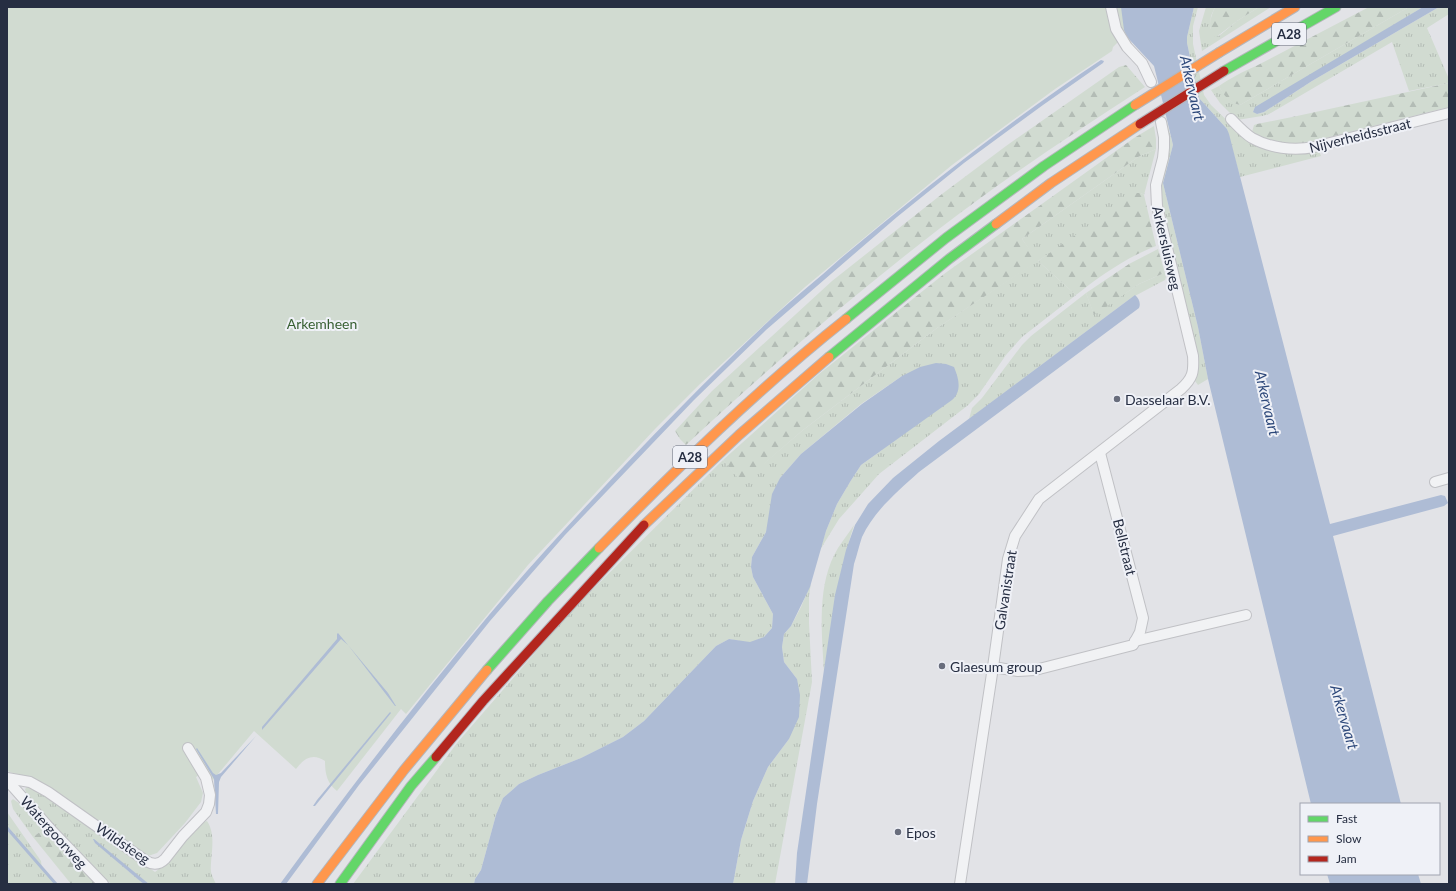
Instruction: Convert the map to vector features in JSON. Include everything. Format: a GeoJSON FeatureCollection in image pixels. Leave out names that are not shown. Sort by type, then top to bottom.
{"type":"FeatureCollection","features":[{"type":"Feature","properties":{"kind":"highway","name":"A28"},"geometry":{"type":"LineString","coordinates":[[317,884],[404,770],[467,693],[548,601],[634,512],[724,424],[824,336],[946,238],[1044,166],[1135,105],[1295,7]]}},
{"type":"Feature","properties":{"kind":"highway","name":"A28"},"geometry":{"type":"LineString","coordinates":[[340,884],[411,786],[483,701],[554,621],[643,526],[750,425],[830,356],[937,269],[1050,183],[1224,71],[1336,7]]}},
{"type":"Feature","properties":{"kind":"street"},"geometry":{"type":"LineString","coordinates":[[1111,7],[1116,29],[1127,47],[1142,63],[1151,82]]}},
{"type":"Feature","properties":{"kind":"street","name":"Nijverheidsstraat"},"geometry":{"type":"LineString","coordinates":[[1231,118],[1252,138],[1278,147],[1296,149],[1314,147],[1449,113]]}},
{"type":"Feature","properties":{"kind":"street","name":"Arkersluisweg"},"geometry":{"type":"LineString","coordinates":[[1161,122],[1164,137],[1164,148],[1156,185],[1157,206],[1193,356],[1193,374]]}},
{"type":"Feature","properties":{"kind":"street","name":"Galvanistraat"},"geometry":{"type":"LineString","coordinates":[[960,884],[1008,559],[1015,536],[1039,499],[1181,389],[1193,374]]}},
{"type":"Feature","properties":{"kind":"street","name":"Bellstraat"},"geometry":{"type":"LineString","coordinates":[[1100,453],[1143,618],[1140,632],[1135,641]]}},
{"type":"Feature","properties":{"kind":"street"},"geometry":{"type":"LineString","coordinates":[[1435,482],[1449,478]]}},
{"type":"Feature","properties":{"kind":"street"},"geometry":{"type":"LineString","coordinates":[[993,667],[1018,671],[1035,670],[1133,645],[1135,641],[1246,615]]}},
{"type":"Feature","properties":{"kind":"street","name":"Wildsteeg"},"geometry":{"type":"LineString","coordinates":[[7,779],[30,782],[48,792],[146,861],[155,864],[162,862],[165,859],[183,836],[206,812],[209,804],[210,795],[206,778],[188,748]]}},
{"type":"Feature","properties":{"kind":"street","name":"Watergoorweg"},"geometry":{"type":"LineString","coordinates":[[7,779],[59,838],[103,884]]}},
{"type":"Feature","properties":{"kind":"green space","name":"Arkemheen"},"geometry":{"type":"Polygon","coordinates":[[[7,7],[1166,7],[1119,41],[1113,47],[1112,51],[1055,89],[952,165],[805,287],[700,384],[655,429],[528,565],[406,714],[401,709],[337,791],[327,778],[325,761],[317,757],[309,758],[302,762],[296,769],[254,731],[213,780],[206,771],[196,777],[203,793],[201,802],[185,823],[157,853],[145,857],[41,782],[33,778],[7,771],[7,7]]]}},
{"type":"Feature","properties":{"kind":"green space"},"geometry":{"type":"Polygon","coordinates":[[[1194,7],[1198,7],[1193,26],[1193,44],[1204,95],[1211,105],[1239,132],[1276,151],[1292,154],[1319,151],[1321,156],[1240,177],[1227,129],[1199,98],[1187,43],[1194,7]]]}},
{"type":"Feature","properties":{"kind":"green space"},"geometry":{"type":"Polygon","coordinates":[[[1206,7],[1215,7],[1211,16],[1210,28],[1219,36],[1237,21],[1259,7],[1271,7],[1202,51],[1199,31],[1206,7]]]}},
{"type":"Feature","properties":{"kind":"green space"},"geometry":{"type":"Polygon","coordinates":[[[1215,7],[1259,7],[1237,21],[1215,38],[1212,34],[1210,23],[1215,7]]]}},
{"type":"Feature","properties":{"kind":"green space"},"geometry":{"type":"Polygon","coordinates":[[[1369,7],[1409,7],[1240,105],[1230,100],[1219,86],[1237,75],[1369,7]]]}},
{"type":"Feature","properties":{"kind":"green space"},"geometry":{"type":"Polygon","coordinates":[[[1409,7],[1423,7],[1253,111],[1257,114],[1264,112],[1312,81],[1439,7],[1449,7],[1449,14],[1427,28],[1449,79],[1449,83],[1409,91],[1392,42],[1269,114],[1262,116],[1237,120],[1220,103],[1211,90],[1219,86],[1227,98],[1240,105],[1409,7]]]}},
{"type":"Feature","properties":{"kind":"green space"},"geometry":{"type":"Polygon","coordinates":[[[1126,65],[1145,87],[1040,156],[964,210],[906,255],[810,334],[686,445],[680,439],[675,431],[712,391],[832,281],[942,194],[1006,146],[1119,67],[1126,65]]]}},
{"type":"Feature","properties":{"kind":"green space"},"geometry":{"type":"Polygon","coordinates":[[[1449,83],[1449,107],[1302,144],[1279,143],[1252,132],[1254,125],[1257,124],[1449,83]]]}},
{"type":"Feature","properties":{"kind":"green space"},"geometry":{"type":"Polygon","coordinates":[[[1166,119],[1173,145],[1163,183],[1198,327],[1208,379],[1198,385],[1195,381],[1198,371],[1159,195],[1164,120],[1166,119]]]}},
{"type":"Feature","properties":{"kind":"green space"},"geometry":{"type":"Polygon","coordinates":[[[1154,126],[1156,149],[1138,157],[1022,239],[1038,261],[937,328],[803,430],[742,483],[723,460],[819,374],[944,274],[1134,138],[1154,126]]]}},
{"type":"Feature","properties":{"kind":"green space"},"geometry":{"type":"Polygon","coordinates":[[[1156,149],[1144,195],[1141,193],[1038,261],[1076,295],[1022,337],[1006,355],[979,394],[967,406],[879,474],[839,519],[820,550],[837,504],[850,482],[861,465],[882,450],[902,376],[861,404],[801,454],[780,478],[766,532],[752,557],[751,567],[753,577],[773,614],[772,628],[764,637],[750,643],[729,639],[716,646],[644,721],[623,737],[581,758],[519,784],[503,798],[496,815],[481,870],[475,879],[474,884],[353,884],[457,743],[572,610],[723,460],[742,482],[803,430],[937,328],[1037,261],[1022,239],[1138,157],[1156,149]]]}},
{"type":"Feature","properties":{"kind":"green space"},"geometry":{"type":"Polygon","coordinates":[[[1136,193],[1141,193],[1144,195],[1156,246],[1145,250],[1114,268],[1076,295],[1038,261],[1136,193]]]}},
{"type":"Feature","properties":{"kind":"green space"},"geometry":{"type":"Polygon","coordinates":[[[1158,249],[1164,270],[1162,274],[1139,284],[1094,315],[1086,293],[1129,264],[1158,249]]]}},
{"type":"Feature","properties":{"kind":"green space"},"geometry":{"type":"Polygon","coordinates":[[[1164,270],[1166,277],[1165,280],[1131,298],[969,419],[972,408],[982,398],[1022,345],[1031,336],[1086,293],[1094,314],[1139,284],[1162,274],[1164,270]]]}},
{"type":"Feature","properties":{"kind":"green space"},"geometry":{"type":"Polygon","coordinates":[[[854,525],[848,543],[840,580],[824,672],[822,608],[826,577],[838,548],[854,525]]]}},
{"type":"Feature","properties":{"kind":"green space"},"geometry":{"type":"Polygon","coordinates":[[[811,583],[809,596],[809,623],[812,682],[775,884],[733,884],[741,840],[753,801],[768,767],[789,739],[797,679],[784,662],[782,647],[784,634],[791,626],[811,583]]]}},
{"type":"Feature","properties":{"kind":"green space"},"geometry":{"type":"Polygon","coordinates":[[[28,786],[33,787],[155,872],[164,865],[201,823],[207,821],[212,833],[211,872],[216,884],[149,884],[114,857],[144,884],[111,884],[67,842],[26,793],[25,789],[28,786]]]}},
{"type":"Feature","properties":{"kind":"green space"},"geometry":{"type":"Polygon","coordinates":[[[13,799],[23,806],[44,829],[33,837],[13,809],[11,801],[13,799]]]}},
{"type":"Feature","properties":{"kind":"green space"},"geometry":{"type":"Polygon","coordinates":[[[7,812],[41,861],[42,869],[56,884],[7,884],[7,812]]]}},
{"type":"Feature","properties":{"kind":"green space"},"geometry":{"type":"Polygon","coordinates":[[[44,829],[98,884],[71,884],[33,837],[44,829]]]}},
{"type":"Feature","properties":{"kind":"water","name":"Arkervaart"},"geometry":{"type":"Polygon","coordinates":[[[1121,7],[1194,7],[1187,43],[1199,98],[1227,129],[1229,134],[1330,524],[1441,495],[1445,496],[1448,503],[1444,506],[1333,536],[1401,803],[1311,803],[1208,379],[1198,327],[1163,183],[1173,145],[1154,66],[1127,37],[1124,30],[1121,7]]]}},
{"type":"Feature","properties":{"kind":"water"},"geometry":{"type":"Polygon","coordinates":[[[1423,7],[1439,7],[1312,81],[1264,112],[1257,114],[1253,112],[1255,107],[1423,7]]]}},
{"type":"Feature","properties":{"kind":"water"},"geometry":{"type":"Polygon","coordinates":[[[1101,60],[1104,61],[1103,63],[964,163],[897,217],[766,330],[694,400],[565,535],[490,621],[359,785],[286,884],[280,884],[382,748],[489,615],[539,557],[578,515],[703,385],[781,310],[903,207],[1001,131],[1101,60]]]}},
{"type":"Feature","properties":{"kind":"water"},"geometry":{"type":"Polygon","coordinates":[[[1135,295],[1139,301],[1139,308],[919,472],[887,502],[867,528],[862,537],[854,564],[817,804],[807,884],[795,884],[797,853],[835,595],[846,550],[855,525],[868,504],[893,478],[939,441],[1135,295]]]}},
{"type":"Feature","properties":{"kind":"water"},"geometry":{"type":"Polygon","coordinates":[[[936,363],[954,367],[959,385],[957,393],[952,400],[861,465],[837,504],[826,531],[810,587],[791,626],[784,634],[782,647],[784,662],[797,679],[800,695],[799,717],[789,739],[768,767],[753,801],[741,840],[733,884],[474,884],[475,879],[481,870],[496,815],[503,798],[519,784],[581,758],[623,737],[644,721],[716,646],[729,639],[750,642],[764,637],[772,628],[773,614],[753,577],[751,567],[752,557],[766,532],[772,494],[780,478],[801,454],[862,404],[902,376],[920,367],[936,363]]]}},
{"type":"Feature","properties":{"kind":"water"},"geometry":{"type":"Polygon","coordinates":[[[338,633],[348,645],[341,639],[262,730],[262,727],[337,639],[338,633]]]}},
{"type":"Feature","properties":{"kind":"water"},"geometry":{"type":"Polygon","coordinates":[[[348,645],[388,693],[396,706],[395,706],[348,645]]]}},
{"type":"Feature","properties":{"kind":"water"},"geometry":{"type":"Polygon","coordinates":[[[390,712],[391,713],[315,806],[313,806],[317,800],[390,712]]]}},
{"type":"Feature","properties":{"kind":"water"},"geometry":{"type":"Polygon","coordinates":[[[256,736],[221,777],[219,782],[218,814],[216,814],[214,779],[196,749],[197,748],[213,773],[216,775],[221,773],[256,736]]]}},
{"type":"Feature","properties":{"kind":"water"},"geometry":{"type":"Polygon","coordinates":[[[93,839],[149,884],[144,884],[140,881],[95,843],[93,839]]]}},
{"type":"Feature","properties":{"kind":"water"},"geometry":{"type":"Polygon","coordinates":[[[1327,875],[1418,875],[1421,884],[1330,884],[1327,875]]]}},
{"type":"Feature","properties":{"kind":"waterway"},"geometry":{"type":"LineString","coordinates":[[7,828],[56,884]]}},
{"type":"Feature","properties":{"kind":"traffic: fast"},"geometry":{"type":"LineString","coordinates":[[1224,71],[1336,7]]}},
{"type":"Feature","properties":{"kind":"traffic: fast"},"geometry":{"type":"LineString","coordinates":[[846,319],[946,238],[1044,166],[1135,105]]}},
{"type":"Feature","properties":{"kind":"traffic: fast"},"geometry":{"type":"LineString","coordinates":[[829,357],[949,259],[996,224]]}},
{"type":"Feature","properties":{"kind":"traffic: fast"},"geometry":{"type":"LineString","coordinates":[[487,670],[548,601],[599,548]]}},
{"type":"Feature","properties":{"kind":"traffic: fast"},"geometry":{"type":"LineString","coordinates":[[340,884],[411,786],[436,757]]}},
{"type":"Feature","properties":{"kind":"traffic: slow"},"geometry":{"type":"LineString","coordinates":[[1220,52],[1295,7]]}},
{"type":"Feature","properties":{"kind":"traffic: slow"},"geometry":{"type":"LineString","coordinates":[[1135,105],[1220,52]]}},
{"type":"Feature","properties":{"kind":"traffic: slow"},"geometry":{"type":"LineString","coordinates":[[996,224],[1051,183],[1140,124]]}},
{"type":"Feature","properties":{"kind":"traffic: slow"},"geometry":{"type":"LineString","coordinates":[[599,548],[658,488],[750,401],[846,319]]}},
{"type":"Feature","properties":{"kind":"traffic: slow"},"geometry":{"type":"LineString","coordinates":[[644,525],[739,435],[829,357]]}},
{"type":"Feature","properties":{"kind":"traffic: slow"},"geometry":{"type":"LineString","coordinates":[[317,884],[404,770],[487,670]]}},
{"type":"Feature","properties":{"kind":"traffic: jam"},"geometry":{"type":"LineString","coordinates":[[1140,124],[1224,71]]}},
{"type":"Feature","properties":{"kind":"traffic: jam"},"geometry":{"type":"LineString","coordinates":[[436,757],[483,701],[644,525]]}},
{"type":"Feature","properties":{"kind":"place","name":"Dasselaar B.V."},"geometry":{"type":"Point","coordinates":[1117,399]}},
{"type":"Feature","properties":{"kind":"place","name":"Glaesum group"},"geometry":{"type":"Point","coordinates":[942,666]}},
{"type":"Feature","properties":{"kind":"place","name":"Epos"},"geometry":{"type":"Point","coordinates":[898,832]}}]}
